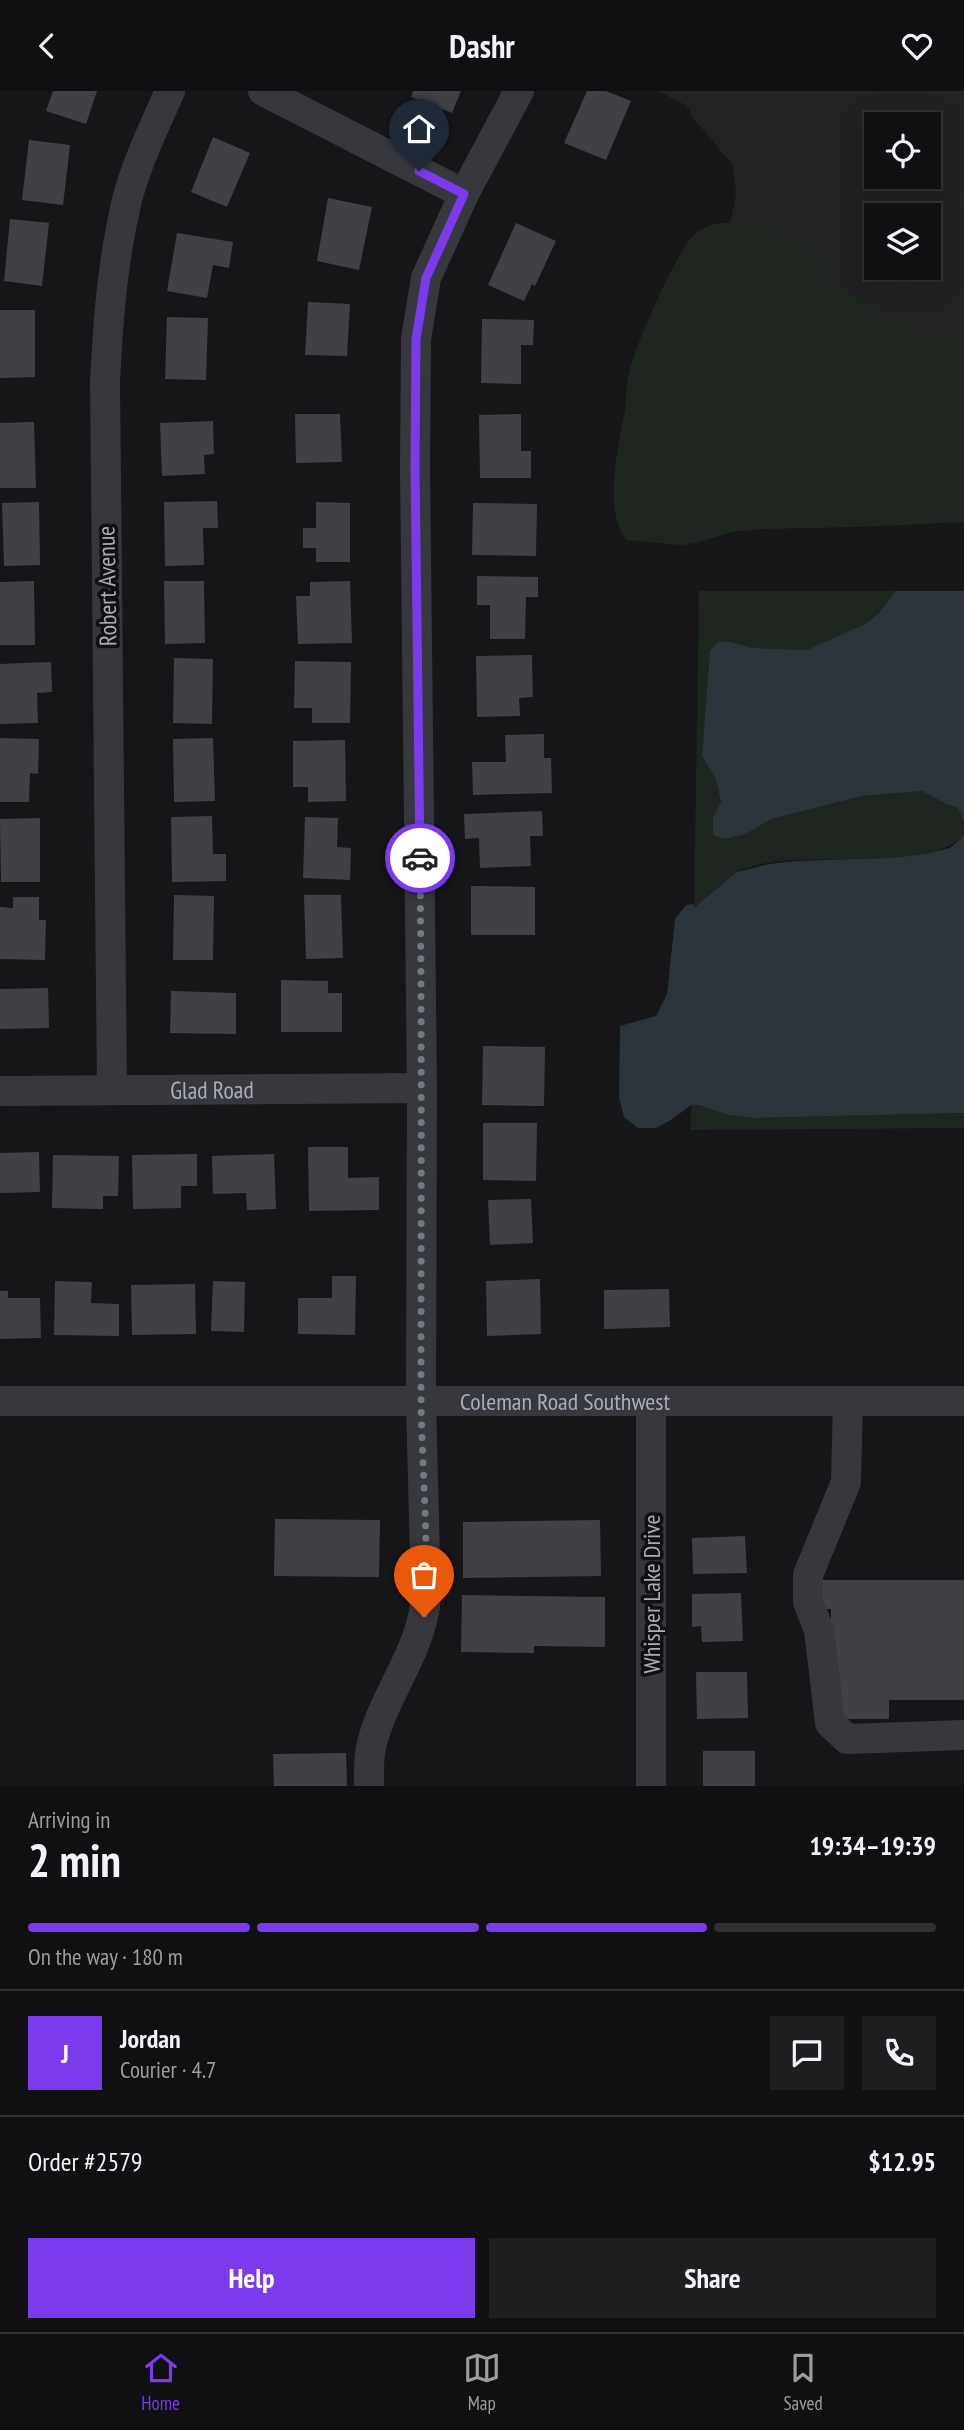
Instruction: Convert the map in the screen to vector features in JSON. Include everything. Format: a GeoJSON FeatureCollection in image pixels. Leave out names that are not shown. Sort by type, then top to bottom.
{"type":"FeatureCollection","features":[{"type":"Feature","properties":{"kind":"street","name":"Robert Avenue"},"geometry":{"type":"LineString","coordinates":[[112,1090],[105,382],[108,320],[115,260],[129,194],[170,91]]}},
{"type":"Feature","properties":{"kind":"street"},"geometry":{"type":"LineString","coordinates":[[263,91],[464,194]]}},
{"type":"Feature","properties":{"kind":"street"},"geometry":{"type":"LineString","coordinates":[[369,1786],[372,1743],[416,1642],[424,1617],[416,339],[426,278],[464,194],[519,91]]}},
{"type":"Feature","properties":{"kind":"street","name":"Glad Road"},"geometry":{"type":"LineString","coordinates":[[0,1091],[422,1088]]}},
{"type":"Feature","properties":{"kind":"street","name":"Coleman Road Southwest"},"geometry":{"type":"LineString","coordinates":[[0,1401],[964,1401]]}},
{"type":"Feature","properties":{"kind":"street","name":"Whisper Lake Drive"},"geometry":{"type":"LineString","coordinates":[[651,1401],[651,1786]]}},
{"type":"Feature","properties":{"kind":"street"},"geometry":{"type":"LineString","coordinates":[[848,1401],[846,1482],[808,1575],[808,1602],[819,1630],[830,1723],[847,1739],[964,1735]]}},
{"type":"Feature","properties":{"kind":"shaded area"},"geometry":{"type":"Polygon","coordinates":[[[658,91],[964,91],[964,342],[821,281],[826,268],[762,222],[731,220],[736,194],[733,165],[692,117],[685,105],[658,91]]]}},
{"type":"Feature","properties":{"kind":"shaded area"},"geometry":{"type":"Polygon","coordinates":[[[731,220],[772,223],[796,231],[829,254],[821,281],[964,342],[964,522],[761,529],[732,532],[681,545],[627,540],[619,528],[615,512],[614,477],[627,382],[633,359],[657,300],[687,244],[703,228],[730,223],[731,220]]]}},
{"type":"Feature","properties":{"kind":"shaded area"},"geometry":{"type":"Polygon","coordinates":[[[699,591],[895,591],[879,613],[865,624],[807,650],[753,648],[732,642],[710,649],[702,756],[716,780],[721,802],[713,818],[746,834],[771,819],[861,796],[922,791],[957,807],[964,816],[964,836],[941,849],[915,857],[765,863],[739,871],[694,909],[699,591]]]}},
{"type":"Feature","properties":{"kind":"shaded area"},"geometry":{"type":"Polygon","coordinates":[[[895,591],[964,591],[964,821],[957,807],[922,791],[862,796],[771,819],[746,834],[724,839],[713,835],[713,818],[721,802],[716,780],[702,756],[710,650],[718,642],[732,642],[753,648],[807,650],[865,624],[879,613],[895,591]]]}},
{"type":"Feature","properties":{"kind":"shaded area"},"geometry":{"type":"Polygon","coordinates":[[[964,836],[964,1113],[754,1118],[728,1115],[691,1105],[656,1128],[638,1128],[624,1117],[619,1098],[620,1026],[656,1016],[667,994],[675,919],[686,905],[694,904],[694,908],[737,872],[769,864],[925,854],[950,848],[964,836]]]}},
{"type":"Feature","properties":{"kind":"shaded area"},"geometry":{"type":"Polygon","coordinates":[[[691,1105],[728,1115],[754,1118],[964,1113],[964,1128],[690,1130],[691,1105]]]}},
{"type":"Feature","properties":{"kind":"building"},"geometry":{"type":"Polygon","coordinates":[[[53,91],[97,91],[86,124],[46,111],[53,91]]]}},
{"type":"Feature","properties":{"kind":"building"},"geometry":{"type":"Polygon","coordinates":[[[413,91],[461,91],[452,113],[411,97],[413,91]]]}},
{"type":"Feature","properties":{"kind":"building"},"geometry":{"type":"Polygon","coordinates":[[[587,91],[606,91],[631,101],[606,160],[564,143],[587,91]]]}},
{"type":"Feature","properties":{"kind":"building"},"geometry":{"type":"Polygon","coordinates":[[[213,137],[250,153],[227,207],[191,192],[213,137]]]}},
{"type":"Feature","properties":{"kind":"building"},"geometry":{"type":"Polygon","coordinates":[[[29,140],[70,145],[63,205],[22,200],[29,140]]]}},
{"type":"Feature","properties":{"kind":"building"},"geometry":{"type":"Polygon","coordinates":[[[328,198],[372,207],[359,270],[317,261],[328,198]]]}},
{"type":"Feature","properties":{"kind":"building"},"geometry":{"type":"Polygon","coordinates":[[[10,219],[49,223],[42,286],[4,281],[10,219]]]}},
{"type":"Feature","properties":{"kind":"building"},"geometry":{"type":"Polygon","coordinates":[[[516,223],[556,241],[535,286],[532,284],[524,301],[488,285],[516,223]]]}},
{"type":"Feature","properties":{"kind":"building"},"geometry":{"type":"Polygon","coordinates":[[[177,233],[233,242],[229,268],[213,265],[207,298],[167,291],[177,233]]]}},
{"type":"Feature","properties":{"kind":"building"},"geometry":{"type":"Polygon","coordinates":[[[308,302],[350,304],[347,356],[305,355],[308,302]]]}},
{"type":"Feature","properties":{"kind":"building"},"geometry":{"type":"Polygon","coordinates":[[[0,310],[35,310],[35,377],[0,378],[0,310]]]}},
{"type":"Feature","properties":{"kind":"building"},"geometry":{"type":"Polygon","coordinates":[[[167,317],[208,318],[206,380],[165,379],[167,317]]]}},
{"type":"Feature","properties":{"kind":"building"},"geometry":{"type":"Polygon","coordinates":[[[482,319],[534,320],[533,345],[521,345],[521,384],[481,383],[482,319]]]}},
{"type":"Feature","properties":{"kind":"building"},"geometry":{"type":"Polygon","coordinates":[[[295,414],[340,414],[342,462],[296,463],[295,414]]]}},
{"type":"Feature","properties":{"kind":"building"},"geometry":{"type":"Polygon","coordinates":[[[521,414],[521,451],[531,451],[531,478],[480,478],[479,415],[521,414]]]}},
{"type":"Feature","properties":{"kind":"building"},"geometry":{"type":"Polygon","coordinates":[[[213,421],[214,454],[204,455],[205,474],[162,476],[160,423],[213,421]]]}},
{"type":"Feature","properties":{"kind":"building"},"geometry":{"type":"Polygon","coordinates":[[[34,422],[36,488],[0,488],[0,423],[34,422]]]}},
{"type":"Feature","properties":{"kind":"building"},"geometry":{"type":"Polygon","coordinates":[[[217,501],[218,528],[203,528],[204,565],[165,566],[164,502],[217,501]]]}},
{"type":"Feature","properties":{"kind":"building"},"geometry":{"type":"Polygon","coordinates":[[[39,502],[40,565],[4,566],[2,503],[39,502]]]}},
{"type":"Feature","properties":{"kind":"building"},"geometry":{"type":"Polygon","coordinates":[[[316,502],[350,503],[350,562],[316,562],[316,548],[303,548],[303,528],[316,528],[316,502]]]}},
{"type":"Feature","properties":{"kind":"building"},"geometry":{"type":"Polygon","coordinates":[[[473,503],[537,504],[536,556],[472,555],[473,503]]]}},
{"type":"Feature","properties":{"kind":"building"},"geometry":{"type":"Polygon","coordinates":[[[477,576],[538,577],[538,597],[526,597],[525,639],[490,639],[490,605],[477,605],[477,576]]]}},
{"type":"Feature","properties":{"kind":"building"},"geometry":{"type":"Polygon","coordinates":[[[34,581],[35,645],[0,645],[0,582],[34,581]]]}},
{"type":"Feature","properties":{"kind":"building"},"geometry":{"type":"Polygon","coordinates":[[[164,581],[204,581],[205,643],[165,644],[164,581]]]}},
{"type":"Feature","properties":{"kind":"building"},"geometry":{"type":"Polygon","coordinates":[[[350,581],[352,643],[298,644],[296,596],[310,596],[310,582],[350,581]]]}},
{"type":"Feature","properties":{"kind":"building"},"geometry":{"type":"Polygon","coordinates":[[[532,655],[533,697],[519,698],[520,716],[477,717],[476,656],[532,655]]]}},
{"type":"Feature","properties":{"kind":"building"},"geometry":{"type":"Polygon","coordinates":[[[174,658],[213,659],[212,724],[173,723],[174,658]]]}},
{"type":"Feature","properties":{"kind":"building"},"geometry":{"type":"Polygon","coordinates":[[[295,661],[351,662],[350,723],[312,723],[312,708],[294,708],[295,661]]]}},
{"type":"Feature","properties":{"kind":"building"},"geometry":{"type":"Polygon","coordinates":[[[51,662],[52,692],[37,693],[38,723],[0,724],[0,664],[51,662]]]}},
{"type":"Feature","properties":{"kind":"building"},"geometry":{"type":"Polygon","coordinates":[[[544,734],[544,758],[551,758],[552,793],[473,795],[472,762],[506,762],[505,735],[544,734]]]}},
{"type":"Feature","properties":{"kind":"building"},"geometry":{"type":"Polygon","coordinates":[[[0,738],[39,739],[38,774],[30,773],[29,802],[0,802],[0,738]]]}},
{"type":"Feature","properties":{"kind":"building"},"geometry":{"type":"Polygon","coordinates":[[[213,738],[215,801],[174,802],[173,739],[213,738]]]}},
{"type":"Feature","properties":{"kind":"building"},"geometry":{"type":"Polygon","coordinates":[[[345,740],[346,801],[308,802],[308,787],[293,787],[293,741],[345,740]]]}},
{"type":"Feature","properties":{"kind":"building"},"geometry":{"type":"Polygon","coordinates":[[[542,811],[543,836],[530,836],[531,866],[480,868],[479,838],[465,839],[464,814],[542,811]]]}},
{"type":"Feature","properties":{"kind":"building"},"geometry":{"type":"Polygon","coordinates":[[[212,816],[213,854],[226,854],[226,881],[172,882],[171,817],[212,816]]]}},
{"type":"Feature","properties":{"kind":"building"},"geometry":{"type":"Polygon","coordinates":[[[305,817],[338,818],[337,847],[351,848],[350,880],[303,878],[305,817]]]}},
{"type":"Feature","properties":{"kind":"building"},"geometry":{"type":"Polygon","coordinates":[[[40,818],[40,882],[1,882],[0,819],[40,818]]]}},
{"type":"Feature","properties":{"kind":"building"},"geometry":{"type":"Polygon","coordinates":[[[471,886],[535,887],[535,935],[471,935],[471,886]]]}},
{"type":"Feature","properties":{"kind":"building"},"geometry":{"type":"Polygon","coordinates":[[[174,895],[214,896],[213,960],[173,960],[174,895]]]}},
{"type":"Feature","properties":{"kind":"building"},"geometry":{"type":"Polygon","coordinates":[[[304,895],[341,895],[343,958],[306,959],[304,895]]]}},
{"type":"Feature","properties":{"kind":"building"},"geometry":{"type":"Polygon","coordinates":[[[13,897],[39,897],[39,920],[46,920],[45,960],[0,959],[0,907],[13,908],[13,897]]]}},
{"type":"Feature","properties":{"kind":"building"},"geometry":{"type":"Polygon","coordinates":[[[281,980],[328,981],[328,993],[342,993],[342,1032],[281,1032],[281,980]]]}},
{"type":"Feature","properties":{"kind":"building"},"geometry":{"type":"Polygon","coordinates":[[[48,988],[49,1028],[0,1029],[0,989],[48,988]]]}},
{"type":"Feature","properties":{"kind":"building"},"geometry":{"type":"Polygon","coordinates":[[[171,991],[236,993],[236,1034],[170,1033],[171,991]]]}},
{"type":"Feature","properties":{"kind":"building"},"geometry":{"type":"Polygon","coordinates":[[[483,1046],[545,1047],[544,1106],[482,1105],[483,1046]]]}},
{"type":"Feature","properties":{"kind":"building"},"geometry":{"type":"Polygon","coordinates":[[[483,1123],[537,1123],[536,1181],[483,1180],[483,1123]]]}},
{"type":"Feature","properties":{"kind":"building"},"geometry":{"type":"Polygon","coordinates":[[[308,1147],[348,1147],[348,1178],[379,1177],[379,1210],[309,1211],[308,1147]]]}},
{"type":"Feature","properties":{"kind":"building"},"geometry":{"type":"Polygon","coordinates":[[[39,1152],[40,1192],[0,1193],[0,1153],[39,1152]]]}},
{"type":"Feature","properties":{"kind":"building"},"geometry":{"type":"Polygon","coordinates":[[[197,1154],[197,1186],[181,1186],[181,1208],[133,1209],[132,1155],[197,1154]]]}},
{"type":"Feature","properties":{"kind":"building"},"geometry":{"type":"Polygon","coordinates":[[[274,1154],[276,1209],[247,1210],[246,1193],[213,1194],[212,1156],[274,1154]]]}},
{"type":"Feature","properties":{"kind":"building"},"geometry":{"type":"Polygon","coordinates":[[[53,1155],[119,1156],[118,1196],[103,1196],[103,1209],[52,1208],[53,1155]]]}},
{"type":"Feature","properties":{"kind":"building"},"geometry":{"type":"Polygon","coordinates":[[[531,1199],[533,1243],[490,1245],[488,1200],[531,1199]]]}},
{"type":"Feature","properties":{"kind":"building"},"geometry":{"type":"Polygon","coordinates":[[[332,1276],[356,1276],[355,1335],[298,1334],[298,1298],[332,1298],[332,1276]]]}},
{"type":"Feature","properties":{"kind":"building"},"geometry":{"type":"Polygon","coordinates":[[[540,1279],[541,1334],[487,1336],[486,1281],[540,1279]]]}},
{"type":"Feature","properties":{"kind":"building"},"geometry":{"type":"Polygon","coordinates":[[[55,1281],[92,1282],[91,1303],[119,1304],[119,1336],[54,1335],[55,1281]]]}},
{"type":"Feature","properties":{"kind":"building"},"geometry":{"type":"Polygon","coordinates":[[[213,1281],[245,1282],[244,1332],[211,1331],[213,1281]]]}},
{"type":"Feature","properties":{"kind":"building"},"geometry":{"type":"Polygon","coordinates":[[[195,1284],[196,1334],[132,1335],[131,1285],[195,1284]]]}},
{"type":"Feature","properties":{"kind":"building"},"geometry":{"type":"Polygon","coordinates":[[[669,1289],[670,1327],[604,1329],[604,1290],[669,1289]]]}},
{"type":"Feature","properties":{"kind":"building"},"geometry":{"type":"Polygon","coordinates":[[[0,1291],[8,1291],[8,1298],[40,1298],[41,1338],[0,1339],[0,1291]]]}},
{"type":"Feature","properties":{"kind":"building"},"geometry":{"type":"Polygon","coordinates":[[[275,1519],[380,1520],[379,1577],[274,1576],[275,1519]]]}},
{"type":"Feature","properties":{"kind":"building"},"geometry":{"type":"Polygon","coordinates":[[[600,1520],[601,1576],[463,1578],[463,1522],[600,1520]]]}},
{"type":"Feature","properties":{"kind":"building"},"geometry":{"type":"Polygon","coordinates":[[[745,1536],[747,1573],[693,1574],[692,1538],[745,1536]]]}},
{"type":"Feature","properties":{"kind":"building"},"geometry":{"type":"Polygon","coordinates":[[[813,1580],[964,1580],[964,1700],[889,1700],[889,1719],[831,1719],[831,1609],[813,1609],[813,1580]]]}},
{"type":"Feature","properties":{"kind":"building"},"geometry":{"type":"Polygon","coordinates":[[[741,1593],[743,1641],[702,1642],[701,1626],[692,1627],[692,1594],[741,1593]]]}},
{"type":"Feature","properties":{"kind":"building"},"geometry":{"type":"Polygon","coordinates":[[[462,1595],[605,1597],[605,1647],[534,1646],[534,1653],[461,1652],[462,1595]]]}},
{"type":"Feature","properties":{"kind":"building"},"geometry":{"type":"Polygon","coordinates":[[[696,1672],[747,1672],[748,1718],[697,1719],[696,1672]]]}},
{"type":"Feature","properties":{"kind":"building"},"geometry":{"type":"Polygon","coordinates":[[[703,1751],[755,1751],[755,1786],[703,1786],[703,1751]]]}},
{"type":"Feature","properties":{"kind":"building"},"geometry":{"type":"Polygon","coordinates":[[[346,1753],[347,1786],[274,1786],[273,1754],[346,1753]]]}},
{"type":"Feature","properties":{"kind":"way so far"},"geometry":{"type":"LineString","coordinates":[[420,858],[421,1401],[426,1597],[424,1617]]}},
{"type":"Feature","properties":{"kind":"route"},"geometry":{"type":"LineString","coordinates":[[419,171],[464,194],[426,278],[416,339],[420,858]]}}]}
